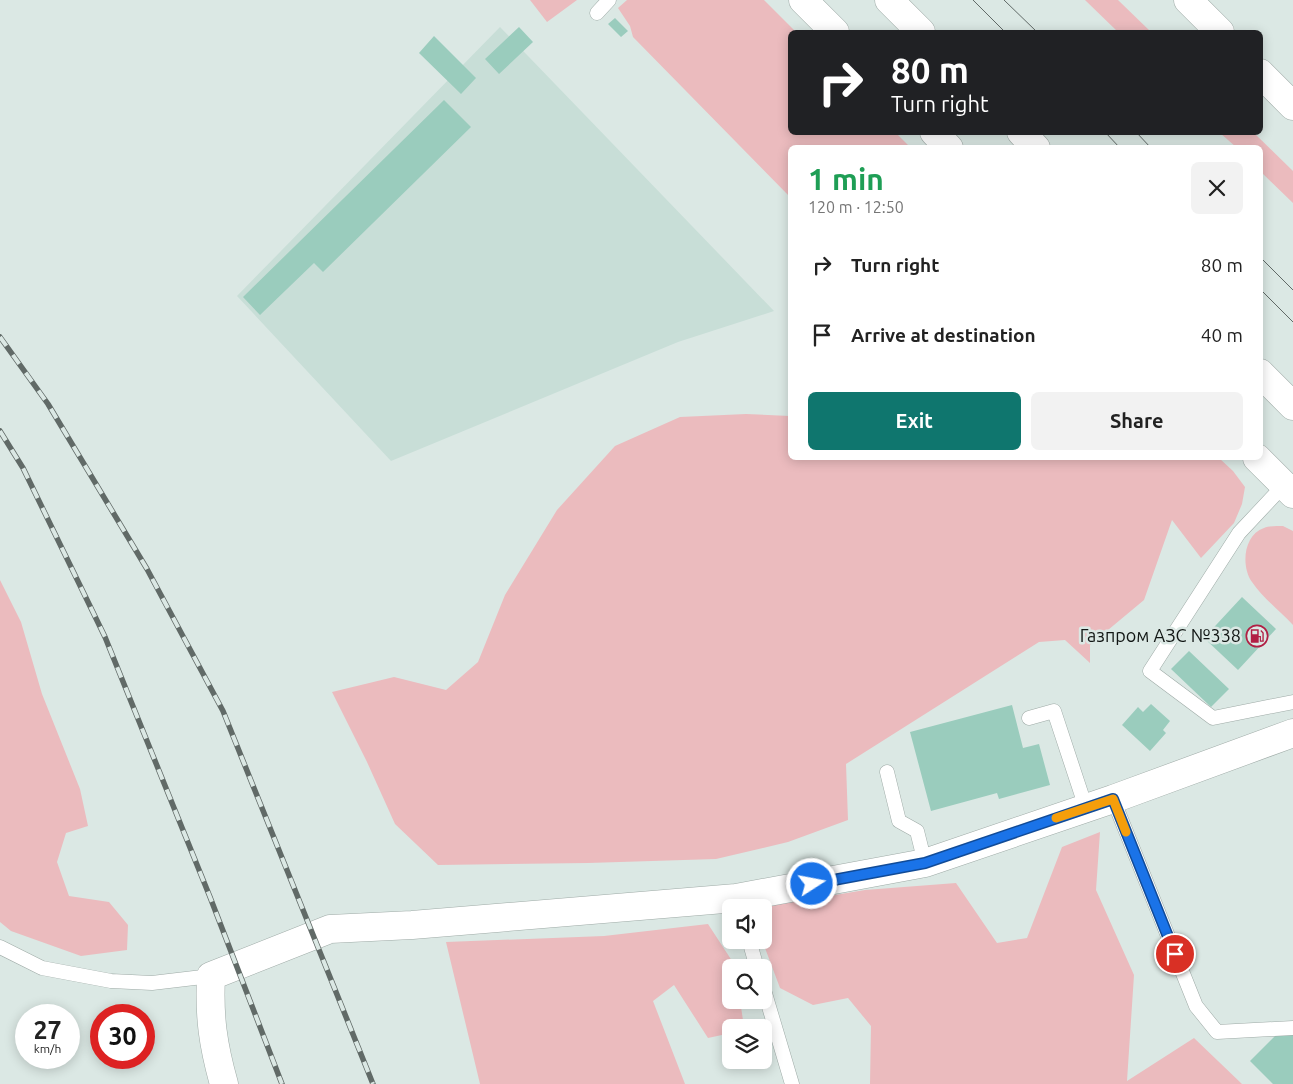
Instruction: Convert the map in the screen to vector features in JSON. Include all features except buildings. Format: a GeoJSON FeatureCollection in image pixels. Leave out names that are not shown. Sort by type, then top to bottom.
{"type":"FeatureCollection","features":[{"type":"Feature","properties":{"kind":"street"},"geometry":{"type":"LineString","coordinates":[[803,0],[833,30]]}},
{"type":"Feature","properties":{"kind":"street"},"geometry":{"type":"LineString","coordinates":[[889,0],[919,30]]}},
{"type":"Feature","properties":{"kind":"street"},"geometry":{"type":"LineString","coordinates":[[1188,0],[1218,30]]}},
{"type":"Feature","properties":{"kind":"street"},"geometry":{"type":"LineString","coordinates":[[1263,76],[1293,106]]}},
{"type":"Feature","properties":{"kind":"street"},"geometry":{"type":"LineString","coordinates":[[937,135],[946,145]]}},
{"type":"Feature","properties":{"kind":"street"},"geometry":{"type":"LineString","coordinates":[[1024,135],[1033,145]]}},
{"type":"Feature","properties":{"kind":"street"},"geometry":{"type":"LineString","coordinates":[[1263,376],[1293,406]]}},
{"type":"Feature","properties":{"kind":"street"},"geometry":{"type":"LineString","coordinates":[[1259,460],[1289,490]]}},
{"type":"Feature","properties":{"kind":"street"},"geometry":{"type":"LineString","coordinates":[[757,899],[925,863],[1113,799],[1293,734]]}},
{"type":"Feature","properties":{"kind":"street"},"geometry":{"type":"LineString","coordinates":[[224,1084],[214,1049],[211,1028],[211,976],[330,928],[412,925],[722,904]]}},
{"type":"Feature","properties":{"kind":"lane"},"geometry":{"type":"LineString","coordinates":[[597,13],[609,0]]}},
{"type":"Feature","properties":{"kind":"lane"},"geometry":{"type":"LineString","coordinates":[[1289,490],[1239,533],[1150,671],[1213,718],[1293,702]]}},
{"type":"Feature","properties":{"kind":"lane"},"geometry":{"type":"LineString","coordinates":[[1029,718],[1054,711],[1086,808]]}},
{"type":"Feature","properties":{"kind":"lane"},"geometry":{"type":"LineString","coordinates":[[887,772],[899,821],[917,831],[925,863]]}},
{"type":"Feature","properties":{"kind":"lane"},"geometry":{"type":"LineString","coordinates":[[1113,799],[1196,1006],[1217,1032],[1293,1028]]}},
{"type":"Feature","properties":{"kind":"lane"},"geometry":{"type":"LineString","coordinates":[[0,947],[42,968],[111,981],[152,984],[211,976]]}},
{"type":"Feature","properties":{"kind":"lane"},"geometry":{"type":"LineString","coordinates":[[770,1009],[792,1084]]}},
{"type":"Feature","properties":{"kind":"shaded area"},"geometry":{"type":"Polygon","coordinates":[[[530,0],[577,0],[547,22],[530,0]]]}},
{"type":"Feature","properties":{"kind":"shaded area"},"geometry":{"type":"Polygon","coordinates":[[[627,0],[764,0],[794,30],[788,30],[788,135],[898,135],[908,145],[788,145],[788,195],[633,37],[630,26],[618,8],[627,0]]]}},
{"type":"Feature","properties":{"kind":"shaded area"},"geometry":{"type":"Polygon","coordinates":[[[1085,0],[1118,0],[1149,30],[1116,30],[1085,0]]]}},
{"type":"Feature","properties":{"kind":"shaded area"},"geometry":{"type":"Polygon","coordinates":[[[500,27],[774,311],[678,342],[391,461],[237,296],[500,27]]]}},
{"type":"Feature","properties":{"kind":"shaded area"},"geometry":{"type":"Polygon","coordinates":[[[1222,135],[1256,135],[1293,171],[1293,203],[1263,174],[1263,145],[1234,145],[1222,135]]]}},
{"type":"Feature","properties":{"kind":"shaded area"},"geometry":{"type":"Polygon","coordinates":[[[746,414],[788,416],[788,460],[1221,460],[1233,471],[1245,487],[1242,504],[1234,523],[1201,558],[1172,520],[1144,600],[1090,645],[1090,663],[1065,640],[1039,642],[846,764],[848,820],[788,842],[716,859],[438,865],[395,824],[332,692],[394,677],[446,690],[478,662],[505,595],[557,510],[615,446],[680,417],[746,414]]]}},
{"type":"Feature","properties":{"kind":"shaded area"},"geometry":{"type":"Polygon","coordinates":[[[1283,526],[1293,531],[1293,625],[1256,588],[1248,576],[1245,560],[1248,544],[1257,532],[1268,527],[1283,526]]]}},
{"type":"Feature","properties":{"kind":"shaded area"},"geometry":{"type":"Polygon","coordinates":[[[0,580],[21,622],[42,694],[80,789],[88,826],[66,833],[57,862],[69,896],[109,902],[128,925],[127,950],[81,956],[11,931],[0,922],[0,580]]]}},
{"type":"Feature","properties":{"kind":"shaded area"},"geometry":{"type":"Polygon","coordinates":[[[1100,832],[1096,890],[1134,975],[1127,1081],[1194,1038],[1242,1084],[870,1084],[871,1026],[848,998],[813,1005],[780,988],[772,967],[772,959],[769,959],[765,949],[772,949],[772,906],[865,890],[956,883],[997,943],[1027,938],[1062,847],[1100,832]]]}},
{"type":"Feature","properties":{"kind":"shaded area"},"geometry":{"type":"Polygon","coordinates":[[[708,924],[722,946],[722,949],[724,949],[731,959],[722,959],[722,1009],[741,1009],[743,1019],[722,1019],[722,1035],[708,1038],[674,985],[653,1001],[685,1084],[480,1084],[446,942],[604,936],[708,924]]]}},
{"type":"Feature","properties":{"kind":"tram line"},"geometry":{"type":"LineString","coordinates":[[973,0],[1003,30]]}},
{"type":"Feature","properties":{"kind":"tram line"},"geometry":{"type":"LineString","coordinates":[[1004,0],[1035,30]]}},
{"type":"Feature","properties":{"kind":"tram line"},"geometry":{"type":"LineString","coordinates":[[1108,135],[1117,145]]}},
{"type":"Feature","properties":{"kind":"tram line"},"geometry":{"type":"LineString","coordinates":[[1139,135],[1148,145]]}},
{"type":"Feature","properties":{"kind":"tram line"},"geometry":{"type":"LineString","coordinates":[[1263,260],[1293,290]]}},
{"type":"Feature","properties":{"kind":"tram line"},"geometry":{"type":"LineString","coordinates":[[1263,292],[1293,322]]}},
{"type":"Feature","properties":{"kind":"railway"},"geometry":{"type":"LineString","coordinates":[[0,337],[48,404],[147,569],[223,711],[373,1084]]}},
{"type":"Feature","properties":{"kind":"railway"},"geometry":{"type":"LineString","coordinates":[[0,431],[23,468],[105,637],[210,897],[282,1084]]}},
{"type":"Feature","properties":{"kind":"slow traffic"},"geometry":{"type":"LineString","coordinates":[[1056,818],[1113,799],[1126,832]]}},
{"type":"Feature","properties":{"kind":"place","name":"Газпром АЗС №338"},"geometry":{"type":"Point","coordinates":[1257,636]}},
{"type":"Feature","properties":{"kind":"route"},"geometry":{"type":"LineString","coordinates":[[812,884],[925,863],[1113,799],[1175,954]]}}]}
